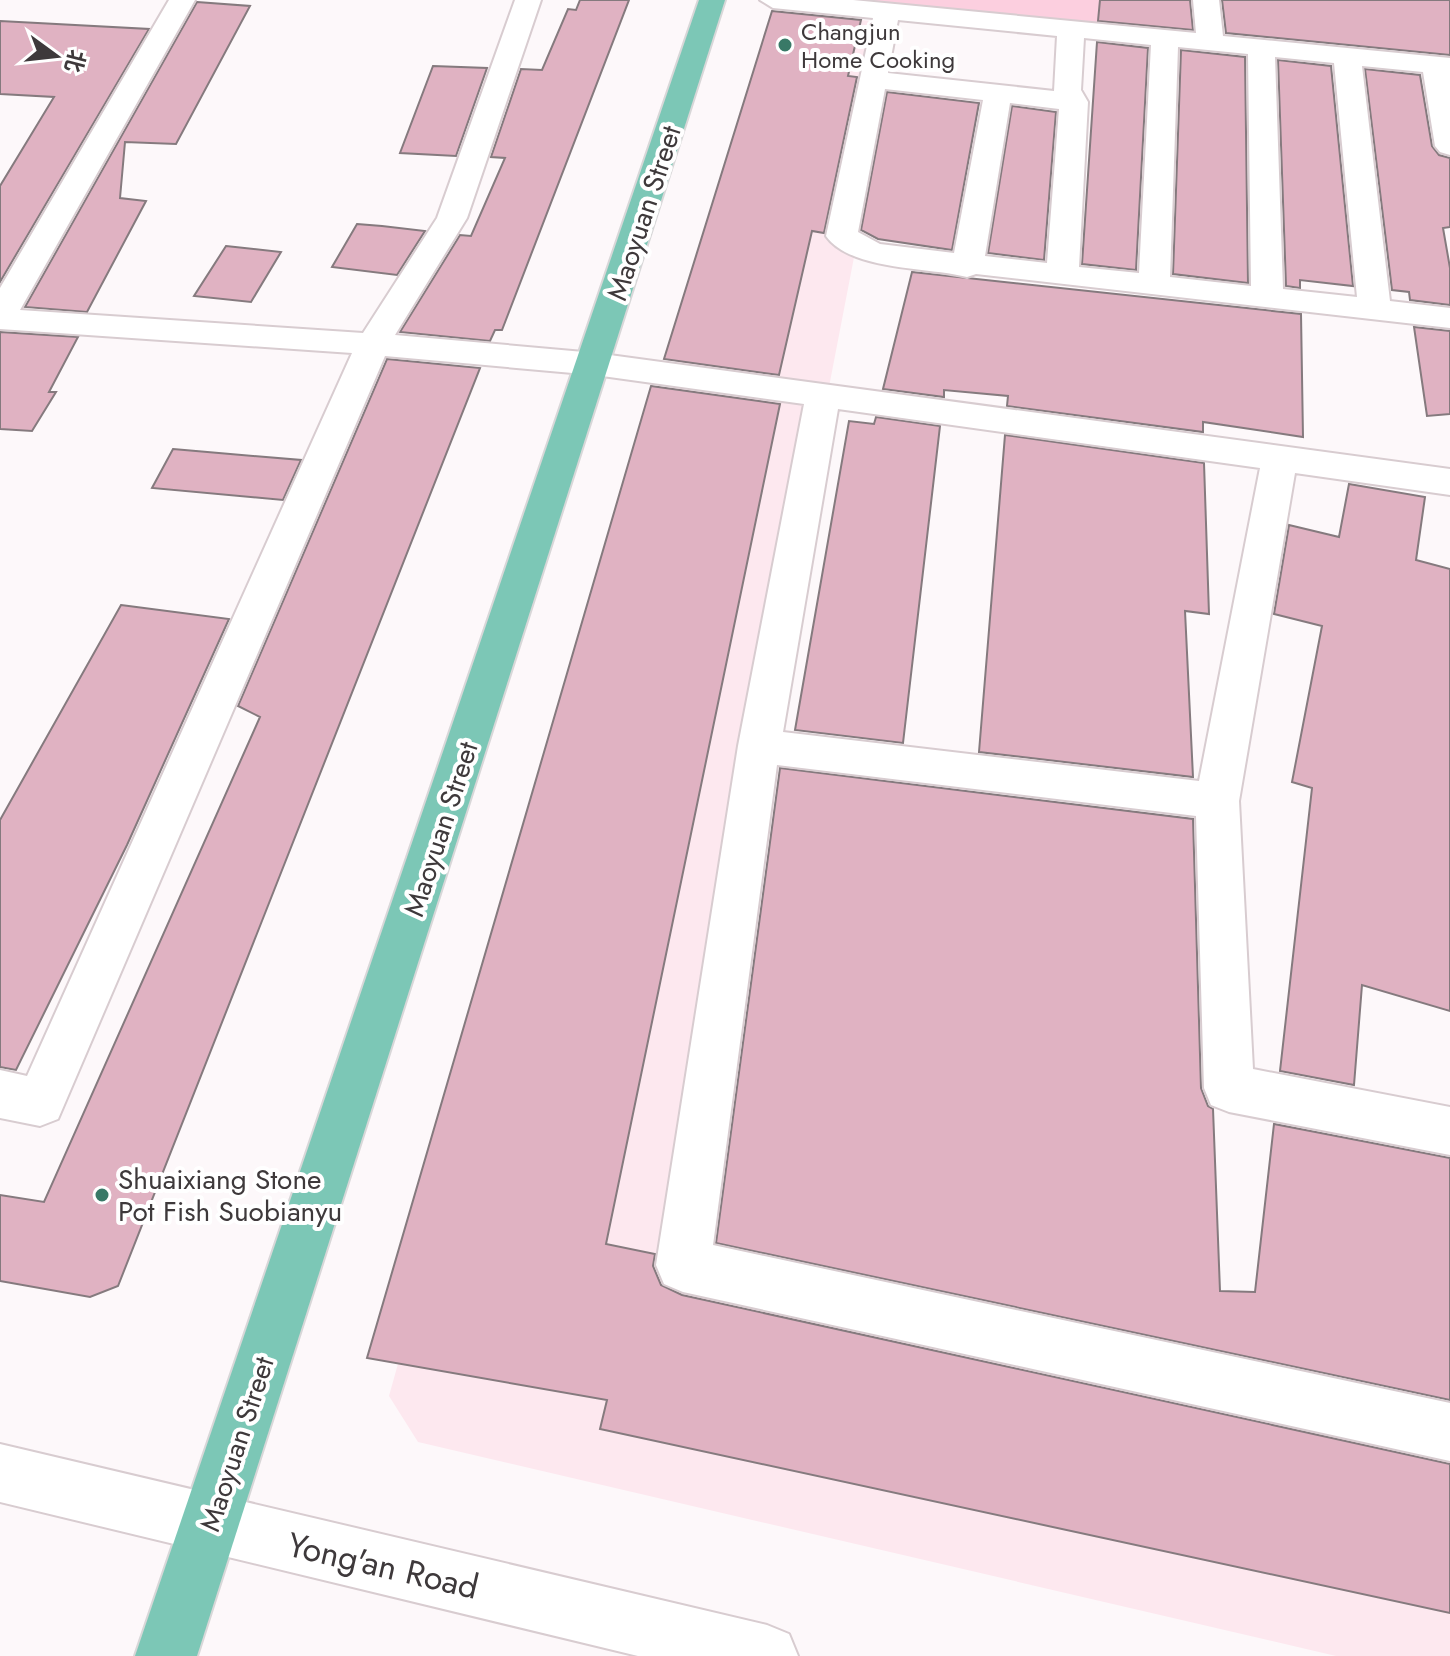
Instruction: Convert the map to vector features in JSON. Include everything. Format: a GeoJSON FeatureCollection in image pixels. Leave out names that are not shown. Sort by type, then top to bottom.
{"type":"FeatureCollection","features":[{"type":"Feature","properties":{"kind":"main road","name":"Maoyuan Street"},"geometry":{"type":"LineString","coordinates":[[166,1656],[595,364],[712,0]]}},
{"type":"Feature","properties":{"kind":"street"},"geometry":{"type":"LineString","coordinates":[[182,0],[0,318],[373,344],[595,364],[1450,482]]}},
{"type":"Feature","properties":{"kind":"street"},"geometry":{"type":"LineString","coordinates":[[0,1094],[40,1102],[373,344],[452,218],[528,0]]}},
{"type":"Feature","properties":{"kind":"street"},"geometry":{"type":"LineString","coordinates":[[773,0],[1443,65],[1450,146]]}},
{"type":"Feature","properties":{"kind":"street"},"geometry":{"type":"LineString","coordinates":[[1206,0],[1210,43]]}},
{"type":"Feature","properties":{"kind":"street"},"geometry":{"type":"LineString","coordinates":[[887,11],[842,236],[872,253],[967,267],[1450,318]]}},
{"type":"Feature","properties":{"kind":"street"},"geometry":{"type":"LineString","coordinates":[[1062,277],[1074,102],[1067,90],[1071,29]]}},
{"type":"Feature","properties":{"kind":"street"},"geometry":{"type":"LineString","coordinates":[[1154,287],[1165,38]]}},
{"type":"Feature","properties":{"kind":"street"},"geometry":{"type":"LineString","coordinates":[[1261,48],[1267,299]]}},
{"type":"Feature","properties":{"kind":"street"},"geometry":{"type":"LineString","coordinates":[[1347,56],[1375,310]]}},
{"type":"Feature","properties":{"kind":"street"},"geometry":{"type":"LineString","coordinates":[[871,79],[1074,102]]}},
{"type":"Feature","properties":{"kind":"street"},"geometry":{"type":"LineString","coordinates":[[967,267],[998,92]]}},
{"type":"Feature","properties":{"kind":"street"},"geometry":{"type":"LineString","coordinates":[[823,396],[759,746],[683,1265],[1450,1432]]}},
{"type":"Feature","properties":{"kind":"street"},"geometry":{"type":"LineString","coordinates":[[1280,458],[1217,801],[1229,1088],[1450,1131]]}},
{"type":"Feature","properties":{"kind":"street"},"geometry":{"type":"LineString","coordinates":[[759,746],[1217,801]]}},
{"type":"Feature","properties":{"kind":"street","name":"Yong'an Road"},"geometry":{"type":"LineString","coordinates":[[0,1473],[767,1656]]}},
{"type":"Feature","properties":{"kind":"shaded area"},"geometry":{"type":"Polygon","coordinates":[[[839,0],[1100,0],[1100,28],[839,0]]]}},
{"type":"Feature","properties":{"kind":"shaded area"},"geometry":{"type":"Polygon","coordinates":[[[776,11],[899,24],[661,1258],[1450,1419],[1450,1656],[1336,1656],[418,1442],[389,1396],[776,11]]]}},
{"type":"Feature","properties":{"kind":"building"},"geometry":{"type":"Polygon","coordinates":[[[580,0],[629,0],[502,330],[495,330],[490,341],[400,332],[460,235],[471,236],[505,158],[491,157],[521,69],[542,70],[568,9],[576,10],[580,0]]]}},
{"type":"Feature","properties":{"kind":"building"},"geometry":{"type":"Polygon","coordinates":[[[1100,0],[1190,0],[1193,30],[1098,21],[1100,0]]]}},
{"type":"Feature","properties":{"kind":"building"},"geometry":{"type":"Polygon","coordinates":[[[1222,0],[1450,0],[1450,55],[1226,33],[1222,0]]]}},
{"type":"Feature","properties":{"kind":"building"},"geometry":{"type":"Polygon","coordinates":[[[197,2],[250,6],[176,144],[125,142],[120,198],[146,201],[87,312],[25,307],[197,2]]]}},
{"type":"Feature","properties":{"kind":"building"},"geometry":{"type":"Polygon","coordinates":[[[772,11],[861,20],[848,76],[857,77],[824,233],[812,231],[779,375],[664,359],[772,11]]]}},
{"type":"Feature","properties":{"kind":"building"},"geometry":{"type":"Polygon","coordinates":[[[0,21],[149,29],[0,282],[0,186],[54,97],[0,94],[0,21]]]}},
{"type":"Feature","properties":{"kind":"building"},"geometry":{"type":"Polygon","coordinates":[[[1097,42],[1148,48],[1136,270],[1082,264],[1097,42]]]}},
{"type":"Feature","properties":{"kind":"building"},"geometry":{"type":"Polygon","coordinates":[[[1181,50],[1245,57],[1248,283],[1173,274],[1181,50]]]}},
{"type":"Feature","properties":{"kind":"building"},"geometry":{"type":"Polygon","coordinates":[[[1278,60],[1331,66],[1353,286],[1300,280],[1300,288],[1286,286],[1278,60]]]}},
{"type":"Feature","properties":{"kind":"building"},"geometry":{"type":"Polygon","coordinates":[[[433,66],[487,68],[456,156],[400,153],[433,66]]]}},
{"type":"Feature","properties":{"kind":"building"},"geometry":{"type":"Polygon","coordinates":[[[1365,69],[1420,75],[1432,146],[1439,155],[1450,158],[1450,227],[1443,228],[1450,268],[1450,305],[1410,300],[1409,292],[1392,290],[1365,69]]]}},
{"type":"Feature","properties":{"kind":"building"},"geometry":{"type":"Polygon","coordinates":[[[887,92],[979,103],[952,250],[878,239],[861,230],[887,92]]]}},
{"type":"Feature","properties":{"kind":"building"},"geometry":{"type":"Polygon","coordinates":[[[1012,106],[1056,112],[1044,260],[988,253],[1012,106]]]}},
{"type":"Feature","properties":{"kind":"building"},"geometry":{"type":"Polygon","coordinates":[[[357,224],[425,231],[397,275],[332,267],[357,224]]]}},
{"type":"Feature","properties":{"kind":"building"},"geometry":{"type":"Polygon","coordinates":[[[226,246],[281,252],[251,302],[194,296],[226,246]]]}},
{"type":"Feature","properties":{"kind":"building"},"geometry":{"type":"Polygon","coordinates":[[[912,272],[1301,314],[1303,437],[1203,422],[1203,432],[1007,406],[1008,396],[944,390],[944,397],[883,389],[912,272]]]}},
{"type":"Feature","properties":{"kind":"building"},"geometry":{"type":"Polygon","coordinates":[[[1414,327],[1450,331],[1450,414],[1427,416],[1414,327]]]}},
{"type":"Feature","properties":{"kind":"building"},"geometry":{"type":"Polygon","coordinates":[[[0,332],[78,337],[49,392],[56,392],[32,431],[0,429],[0,332]]]}},
{"type":"Feature","properties":{"kind":"building"},"geometry":{"type":"Polygon","coordinates":[[[387,359],[480,368],[118,1286],[90,1297],[0,1281],[0,1195],[44,1202],[260,717],[238,706],[387,359]]]}},
{"type":"Feature","properties":{"kind":"building"},"geometry":{"type":"Polygon","coordinates":[[[651,386],[780,404],[606,1244],[655,1254],[653,1266],[661,1285],[682,1295],[1450,1464],[1450,1613],[600,1429],[607,1400],[367,1358],[651,386]]]}},
{"type":"Feature","properties":{"kind":"building"},"geometry":{"type":"Polygon","coordinates":[[[876,417],[940,426],[903,743],[795,730],[849,421],[874,424],[876,417]]]}},
{"type":"Feature","properties":{"kind":"building"},"geometry":{"type":"Polygon","coordinates":[[[1005,435],[1204,463],[1209,614],[1185,611],[1193,777],[979,752],[1005,435]]]}},
{"type":"Feature","properties":{"kind":"building"},"geometry":{"type":"Polygon","coordinates":[[[173,449],[301,460],[283,500],[152,488],[173,449]]]}},
{"type":"Feature","properties":{"kind":"building"},"geometry":{"type":"Polygon","coordinates":[[[1349,484],[1425,497],[1416,560],[1450,569],[1450,1011],[1362,985],[1354,1085],[1280,1071],[1312,788],[1292,782],[1322,626],[1274,614],[1289,525],[1339,537],[1349,484]]]}},
{"type":"Feature","properties":{"kind":"building"},"geometry":{"type":"Polygon","coordinates":[[[121,605],[229,619],[127,845],[16,1070],[0,1067],[0,820],[121,605]]]}},
{"type":"Feature","properties":{"kind":"building"},"geometry":{"type":"Polygon","coordinates":[[[780,768],[1193,819],[1201,1088],[1208,1106],[1213,1109],[1220,1291],[1255,1292],[1274,1124],[1450,1158],[1450,1400],[716,1243],[780,768]]]}},
{"type":"Feature","properties":{"kind":"place","name":"Changjun Home Cooking"},"geometry":{"type":"Point","coordinates":[785,45]}},
{"type":"Feature","properties":{"kind":"place","name":"Shuaixiang Stone Pot Fish Suobianyu"},"geometry":{"type":"Point","coordinates":[102,1195]}}]}
